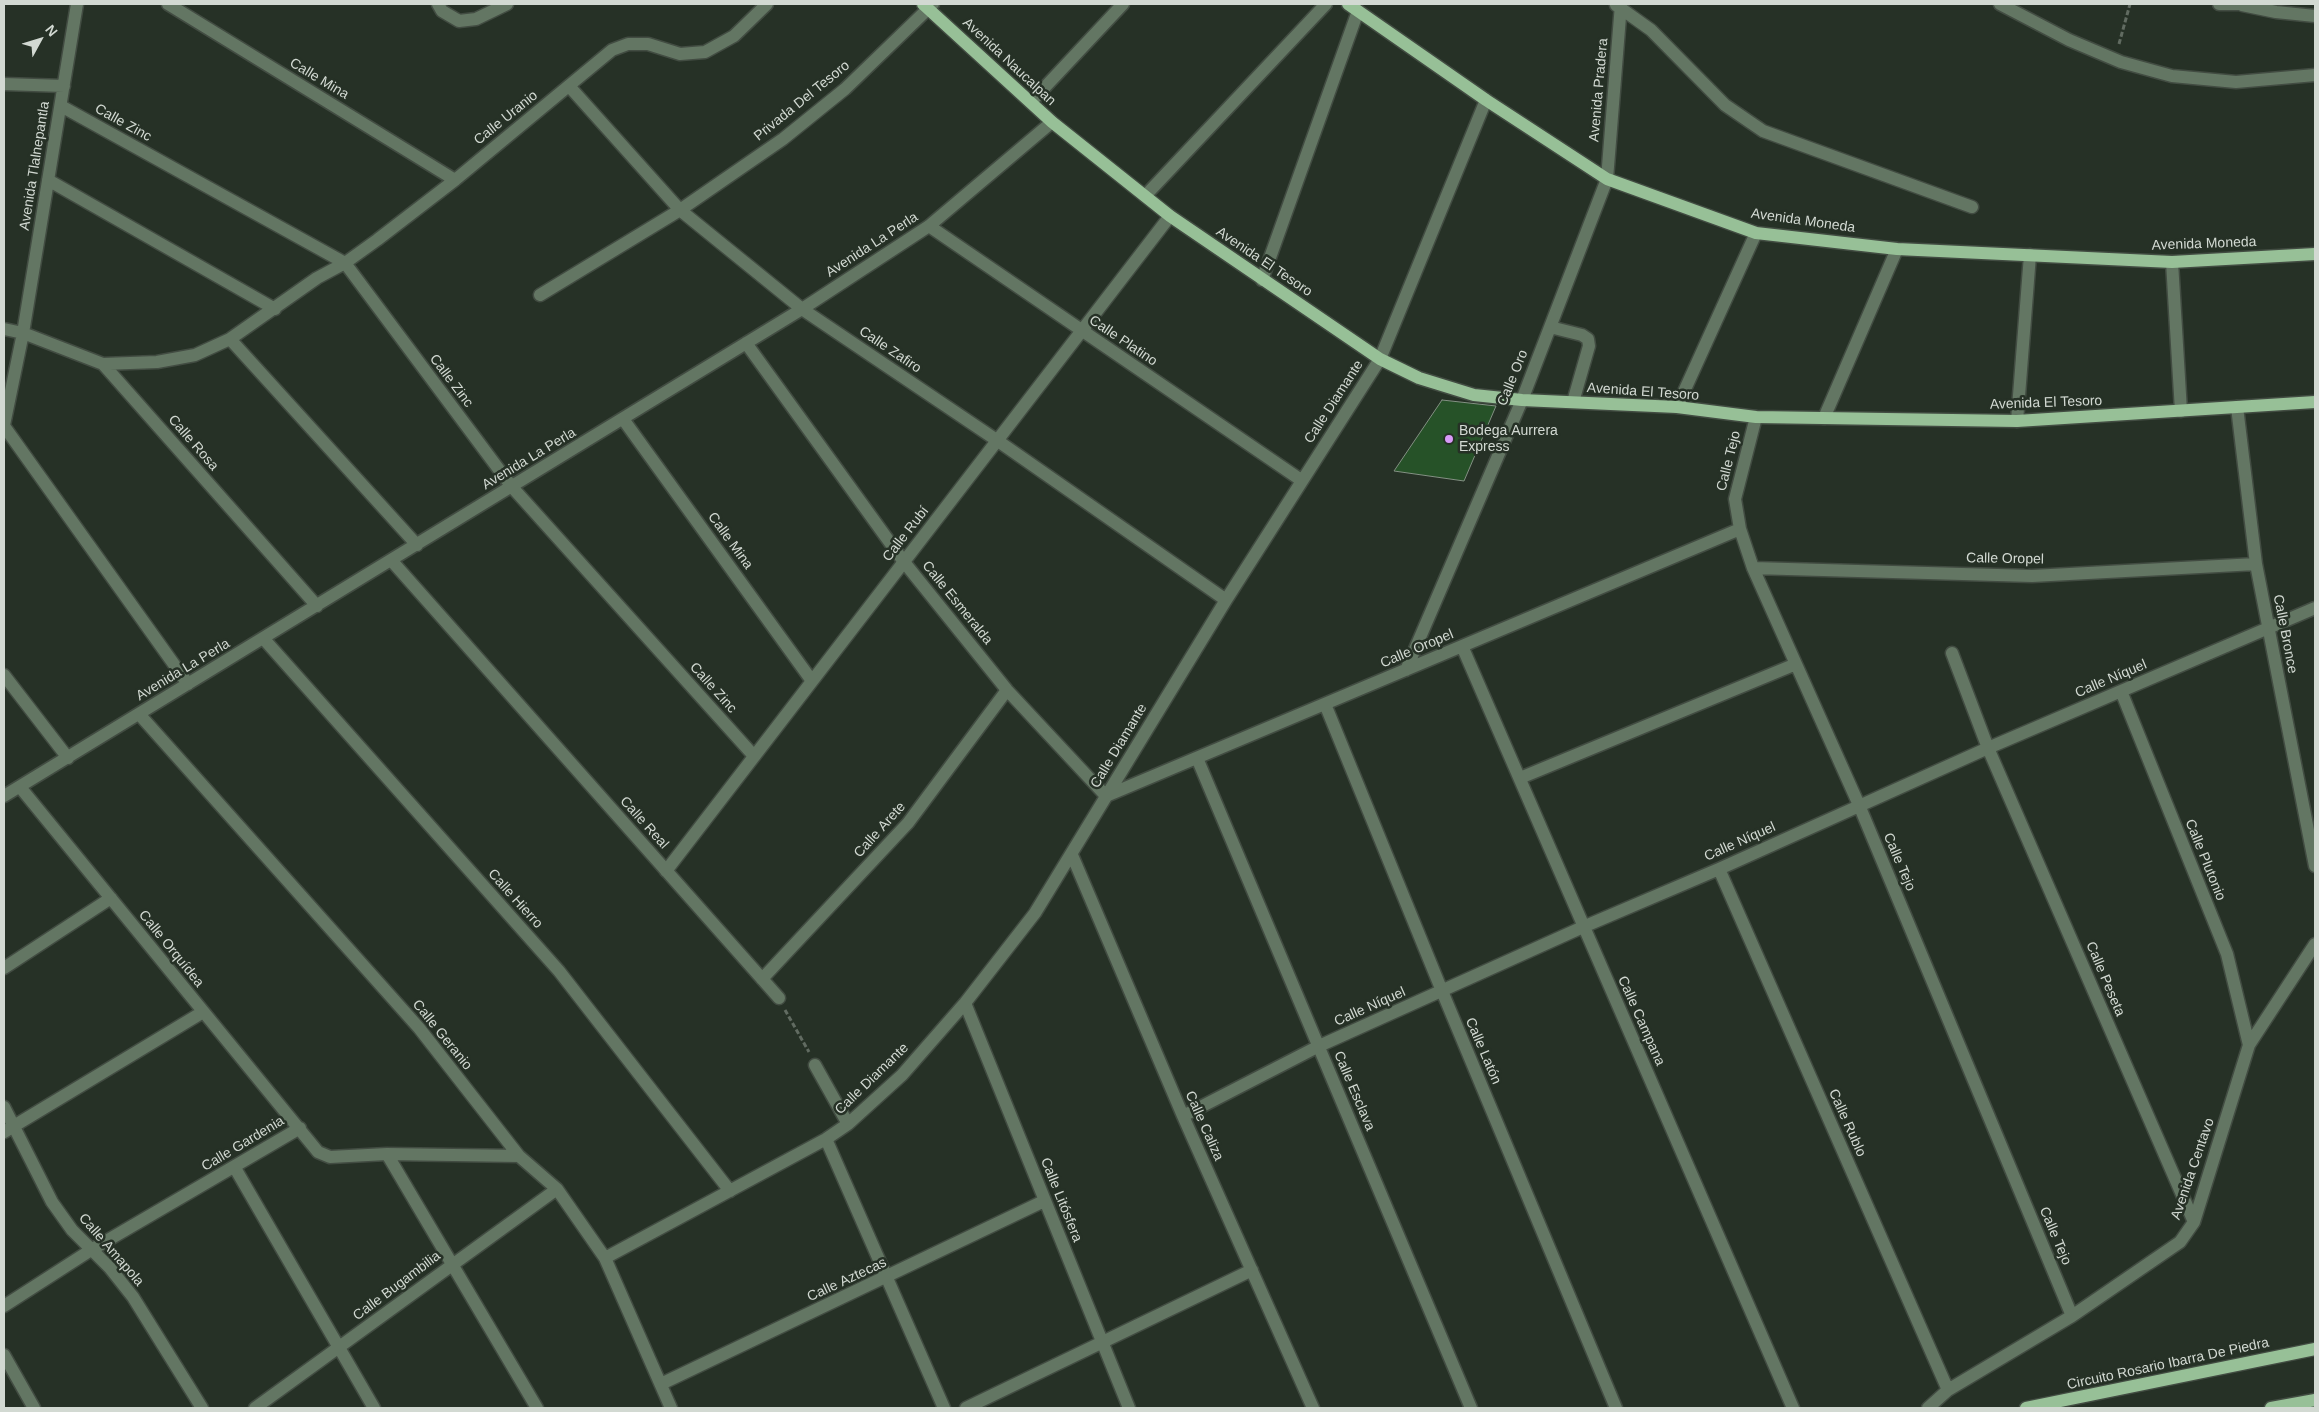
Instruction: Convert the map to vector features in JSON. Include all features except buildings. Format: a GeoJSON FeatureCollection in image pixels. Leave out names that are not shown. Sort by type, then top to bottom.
{"type":"FeatureCollection","features":[{"type":"Feature","properties":{"kind":"main road","name":"Avenida Naucalpan"},"geometry":{"type":"LineString","coordinates":[[928,5],[1052,122]]}},
{"type":"Feature","properties":{"kind":"main road","name":"Avenida Moneda"},"geometry":{"type":"LineString","coordinates":[[1353,7],[1486,100],[1607,179],[1756,233],[1897,249],[2172,262],[2315,254]]}},
{"type":"Feature","properties":{"kind":"main road","name":"Avenida El Tesoro"},"geometry":{"type":"LineString","coordinates":[[1052,122],[1170,216],[1380,359],[1419,378],[1474,395],[1522,400],[1677,407],[1756,417],[2017,421],[2315,402]]}},
{"type":"Feature","properties":{"kind":"main road","name":"Circuito Rosario Ibarra De Piedra"},"geometry":{"type":"LineString","coordinates":[[2026,1408],[2315,1349]]}},
{"type":"Feature","properties":{"kind":"main road"},"geometry":{"type":"LineString","coordinates":[[2272,1408],[2315,1400]]}},
{"type":"Feature","properties":{"kind":"street","name":"Avenida Tlalnepantla"},"geometry":{"type":"LineString","coordinates":[[23,333],[77,4]]}},
{"type":"Feature","properties":{"kind":"street","name":"Calle Mina"},"geometry":{"type":"LineString","coordinates":[[168,4],[455,180]]}},
{"type":"Feature","properties":{"kind":"street"},"geometry":{"type":"LineString","coordinates":[[438,4],[442,11],[459,21],[476,19],[507,4]]}},
{"type":"Feature","properties":{"kind":"street","name":"Calle Uranio"},"geometry":{"type":"LineString","coordinates":[[103,364],[157,362],[195,355],[230,339],[317,278],[345,263],[455,180],[612,50],[628,44],[648,44],[680,54],[705,52],[734,36],[766,4]]}},
{"type":"Feature","properties":{"kind":"street"},"geometry":{"type":"LineString","coordinates":[[1031,102],[1124,4]]}},
{"type":"Feature","properties":{"kind":"street"},"geometry":{"type":"LineString","coordinates":[[1145,196],[1326,4]]}},
{"type":"Feature","properties":{"kind":"street"},"geometry":{"type":"LineString","coordinates":[[2000,4],[2069,40],[2114,59],[2172,76],[2236,82],[2315,75]]}},
{"type":"Feature","properties":{"kind":"street"},"geometry":{"type":"LineString","coordinates":[[2220,4],[2244,4],[2276,12],[2315,16]]}},
{"type":"Feature","properties":{"kind":"street","name":"Privada Del Tesoro"},"geometry":{"type":"LineString","coordinates":[[540,295],[680,210],[790,133],[845,89],[928,5]]}},
{"type":"Feature","properties":{"kind":"street"},"geometry":{"type":"LineString","coordinates":[[1618,5],[1651,30],[1725,104],[1763,131],[1972,207]]}},
{"type":"Feature","properties":{"kind":"street","name":"Avenida Pradera"},"geometry":{"type":"LineString","coordinates":[[1607,179],[1618,5]]}},
{"type":"Feature","properties":{"kind":"street"},"geometry":{"type":"LineString","coordinates":[[1262,280],[1353,7]]}},
{"type":"Feature","properties":{"kind":"street"},"geometry":{"type":"LineString","coordinates":[[4,84],[64,86]]}},
{"type":"Feature","properties":{"kind":"street","name":"Calle Zafiro"},"geometry":{"type":"LineString","coordinates":[[569,86],[680,210],[802,309],[998,441],[1226,600]]}},
{"type":"Feature","properties":{"kind":"street","name":"Calle Diamante"},"geometry":{"type":"LineString","coordinates":[[605,1258],[826,1139],[848,1124],[902,1075],[965,1003],[1035,914],[1226,600],[1380,359],[1486,100]]}},
{"type":"Feature","properties":{"kind":"street","name":"Calle Zinc"},"geometry":{"type":"LineString","coordinates":[[61,106],[345,263],[512,487],[754,756]]}},
{"type":"Feature","properties":{"kind":"street","name":"Avenida La Perla"},"geometry":{"type":"LineString","coordinates":[[4,796],[802,309],[930,226],[1052,122]]}},
{"type":"Feature","properties":{"kind":"street","name":"Calle Oro"},"geometry":{"type":"LineString","coordinates":[[1406,670],[1522,400],[1607,179]]}},
{"type":"Feature","properties":{"kind":"street"},"geometry":{"type":"LineString","coordinates":[[48,180],[275,309]]}},
{"type":"Feature","properties":{"kind":"street","name":"Calle Rubí"},"geometry":{"type":"LineString","coordinates":[[666,871],[1170,216]]}},
{"type":"Feature","properties":{"kind":"street","name":"Calle Platino"},"geometry":{"type":"LineString","coordinates":[[930,226],[1301,480]]}},
{"type":"Feature","properties":{"kind":"street"},"geometry":{"type":"LineString","coordinates":[[1677,407],[1756,233]]}},
{"type":"Feature","properties":{"kind":"street"},"geometry":{"type":"LineString","coordinates":[[1824,418],[1897,249]]}},
{"type":"Feature","properties":{"kind":"street"},"geometry":{"type":"LineString","coordinates":[[2017,421],[2030,255]]}},
{"type":"Feature","properties":{"kind":"street"},"geometry":{"type":"LineString","coordinates":[[2172,262],[2181,411]]}},
{"type":"Feature","properties":{"kind":"street"},"geometry":{"type":"LineString","coordinates":[[1550,328],[1582,335],[1588,339],[1589,346],[1573,402]]}},
{"type":"Feature","properties":{"kind":"street","name":"Calle Rosa"},"geometry":{"type":"LineString","coordinates":[[4,330],[23,333],[103,364],[316,606]]}},
{"type":"Feature","properties":{"kind":"street"},"geometry":{"type":"LineString","coordinates":[[23,333],[4,426],[188,684]]}},
{"type":"Feature","properties":{"kind":"street"},"geometry":{"type":"LineString","coordinates":[[230,339],[417,545]]}},
{"type":"Feature","properties":{"kind":"street","name":"Calle Esmeralda"},"geometry":{"type":"LineString","coordinates":[[746,343],[904,562],[1007,690],[1106,796]]}},
{"type":"Feature","properties":{"kind":"street","name":"Calle Bronce"},"geometry":{"type":"LineString","coordinates":[[2237,407],[2256,564],[2315,866]]}},
{"type":"Feature","properties":{"kind":"street","name":"Calle Tejo"},"geometry":{"type":"LineString","coordinates":[[1756,417],[1735,499],[1740,529],[1753,568],[1859,805],[2072,1316]]}},
{"type":"Feature","properties":{"kind":"street","name":"Calle Mina"},"geometry":{"type":"LineString","coordinates":[[623,419],[812,681]]}},
{"type":"Feature","properties":{"kind":"street","name":"Calle Oropel"},"geometry":{"type":"LineString","coordinates":[[1106,796],[1740,529]]}},
{"type":"Feature","properties":{"kind":"street","name":"Calle Real"},"geometry":{"type":"LineString","coordinates":[[391,560],[779,998]]}},
{"type":"Feature","properties":{"kind":"street","name":"Calle Oropel"},"geometry":{"type":"LineString","coordinates":[[1753,568],[2032,576],[2256,564]]}},
{"type":"Feature","properties":{"kind":"street","name":"Calle Níquel"},"geometry":{"type":"LineString","coordinates":[[1183,1116],[1319,1046],[1583,927],[1719,869],[1988,748],[2315,608]]}},
{"type":"Feature","properties":{"kind":"street","name":"Calle Hierro"},"geometry":{"type":"LineString","coordinates":[[263,638],[559,971],[730,1191]]}},
{"type":"Feature","properties":{"kind":"street","name":"Calle Campana"},"geometry":{"type":"LineString","coordinates":[[1462,646],[1793,1408]]}},
{"type":"Feature","properties":{"kind":"street","name":"Calle Peseta"},"geometry":{"type":"LineString","coordinates":[[1952,653],[1988,748],[2194,1222]]}},
{"type":"Feature","properties":{"kind":"street"},"geometry":{"type":"LineString","coordinates":[[1520,778],[1796,664]]}},
{"type":"Feature","properties":{"kind":"street"},"geometry":{"type":"LineString","coordinates":[[4,675],[68,758]]}},
{"type":"Feature","properties":{"kind":"street","name":"Calle Arete"},"geometry":{"type":"LineString","coordinates":[[762,979],[908,823],[1007,690]]}},
{"type":"Feature","properties":{"kind":"street","name":"Calle Plutonio"},"geometry":{"type":"LineString","coordinates":[[2121,691],[2227,954],[2249,1045]]}},
{"type":"Feature","properties":{"kind":"street","name":"Calle Latón"},"geometry":{"type":"LineString","coordinates":[[1325,704],[1442,991],[1616,1408]]}},
{"type":"Feature","properties":{"kind":"street","name":"Calle Geranio"},"geometry":{"type":"LineString","coordinates":[[139,714],[419,1028],[519,1156],[557,1188],[605,1258],[672,1408]]}},
{"type":"Feature","properties":{"kind":"street","name":"Calle Esclava"},"geometry":{"type":"LineString","coordinates":[[1197,758],[1471,1408]]}},
{"type":"Feature","properties":{"kind":"street","name":"Calle Orquídea"},"geometry":{"type":"LineString","coordinates":[[20,787],[300,1128]]}},
{"type":"Feature","properties":{"kind":"street","name":"Calle Caliza"},"geometry":{"type":"LineString","coordinates":[[1072,855],[1183,1116],[1313,1408]]}},
{"type":"Feature","properties":{"kind":"street","name":"Calle Rublo"},"geometry":{"type":"LineString","coordinates":[[1719,869],[1948,1390]]}},
{"type":"Feature","properties":{"kind":"street"},"geometry":{"type":"LineString","coordinates":[[4,968],[110,898]]}},
{"type":"Feature","properties":{"kind":"street","name":"Avenida Centavo"},"geometry":{"type":"LineString","coordinates":[[1928,1408],[1948,1390],[2072,1316],[2180,1242],[2194,1222],[2249,1045],[2315,944]]}},
{"type":"Feature","properties":{"kind":"street","name":"Calle Litósfera"},"geometry":{"type":"LineString","coordinates":[[965,1003],[1129,1408]]}},
{"type":"Feature","properties":{"kind":"street"},"geometry":{"type":"LineString","coordinates":[[8,1129],[203,1012]]}},
{"type":"Feature","properties":{"kind":"street"},"geometry":{"type":"LineString","coordinates":[[815,1064],[848,1124]]}},
{"type":"Feature","properties":{"kind":"street","name":"Calle Amapola"},"geometry":{"type":"LineString","coordinates":[[4,1107],[8,1129],[52,1202],[72,1230],[110,1268],[133,1297],[202,1408]]}},
{"type":"Feature","properties":{"kind":"street","name":"Calle Gardenia"},"geometry":{"type":"LineString","coordinates":[[4,1306],[92,1250],[235,1168],[300,1128],[318,1152],[325,1156],[386,1154],[519,1156]]}},
{"type":"Feature","properties":{"kind":"street"},"geometry":{"type":"LineString","coordinates":[[826,1139],[944,1408]]}},
{"type":"Feature","properties":{"kind":"street"},"geometry":{"type":"LineString","coordinates":[[386,1154],[453,1263],[537,1408]]}},
{"type":"Feature","properties":{"kind":"street"},"geometry":{"type":"LineString","coordinates":[[235,1168],[374,1408]]}},
{"type":"Feature","properties":{"kind":"street","name":"Calle Bugambilia"},"geometry":{"type":"LineString","coordinates":[[255,1408],[557,1188]]}},
{"type":"Feature","properties":{"kind":"street","name":"Calle Aztecas"},"geometry":{"type":"LineString","coordinates":[[661,1384],[1044,1201]]}},
{"type":"Feature","properties":{"kind":"street"},"geometry":{"type":"LineString","coordinates":[[966,1408],[1252,1270]]}},
{"type":"Feature","properties":{"kind":"street"},"geometry":{"type":"LineString","coordinates":[[4,1355],[34,1408]]}},
{"type":"Feature","properties":{"kind":"path"},"geometry":{"type":"LineString","coordinates":[[2114,59],[2130,4]]}},
{"type":"Feature","properties":{"kind":"path"},"geometry":{"type":"LineString","coordinates":[[779,998],[815,1064]]}},
{"type":"Feature","properties":{"kind":"place","name":"Bodega Aurrera Express"},"geometry":{"type":"Point","coordinates":[1449,439]}}]}
